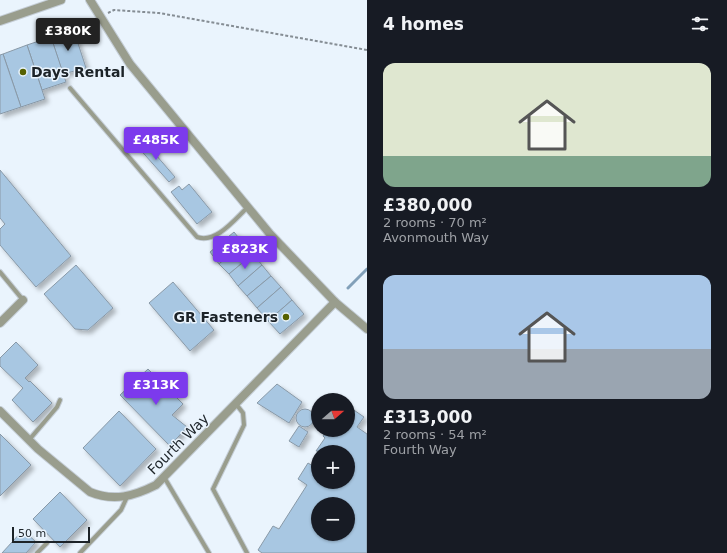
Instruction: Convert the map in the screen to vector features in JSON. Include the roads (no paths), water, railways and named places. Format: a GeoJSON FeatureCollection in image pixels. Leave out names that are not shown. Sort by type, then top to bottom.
{"type":"FeatureCollection","features":[{"type":"Feature","properties":{"kind":"street"},"geometry":{"type":"LineString","coordinates":[[0,21],[62,0]]}},
{"type":"Feature","properties":{"kind":"street"},"geometry":{"type":"LineString","coordinates":[[90,0],[130,64],[270,234],[335,302],[367,329]]}},
{"type":"Feature","properties":{"kind":"street"},"geometry":{"type":"LineString","coordinates":[[0,323],[23,300]]}},
{"type":"Feature","properties":{"kind":"street","name":"Fourth Way"},"geometry":{"type":"LineString","coordinates":[[0,410],[29,440],[80,486],[100,497],[128,496],[156,485],[335,302]]}},
{"type":"Feature","properties":{"kind":"lane"},"geometry":{"type":"LineString","coordinates":[[70,88],[197,237],[208,238],[220,233],[248,207]]}},
{"type":"Feature","properties":{"kind":"lane"},"geometry":{"type":"LineString","coordinates":[[0,272],[23,300]]}},
{"type":"Feature","properties":{"kind":"lane"},"geometry":{"type":"LineString","coordinates":[[29,440],[57,407],[60,400]]}},
{"type":"Feature","properties":{"kind":"lane"},"geometry":{"type":"LineString","coordinates":[[236,404],[243,413],[244,425],[214,489],[247,553]]}},
{"type":"Feature","properties":{"kind":"lane"},"geometry":{"type":"LineString","coordinates":[[164,476],[209,553]]}},
{"type":"Feature","properties":{"kind":"lane"},"geometry":{"type":"LineString","coordinates":[[80,553],[121,510],[128,496]]}},
{"type":"Feature","properties":{"kind":"lane"},"geometry":{"type":"LineString","coordinates":[[38,553],[47,543]]}},
{"type":"Feature","properties":{"kind":"waterway"},"geometry":{"type":"LineString","coordinates":[[348,288],[367,269]]}},
{"type":"Feature","properties":{"kind":"place","name":"Days Rental"},"geometry":{"type":"Point","coordinates":[23,72]}},
{"type":"Feature","properties":{"kind":"place","name":"GR Fasteners"},"geometry":{"type":"Point","coordinates":[286,317]}}]}
